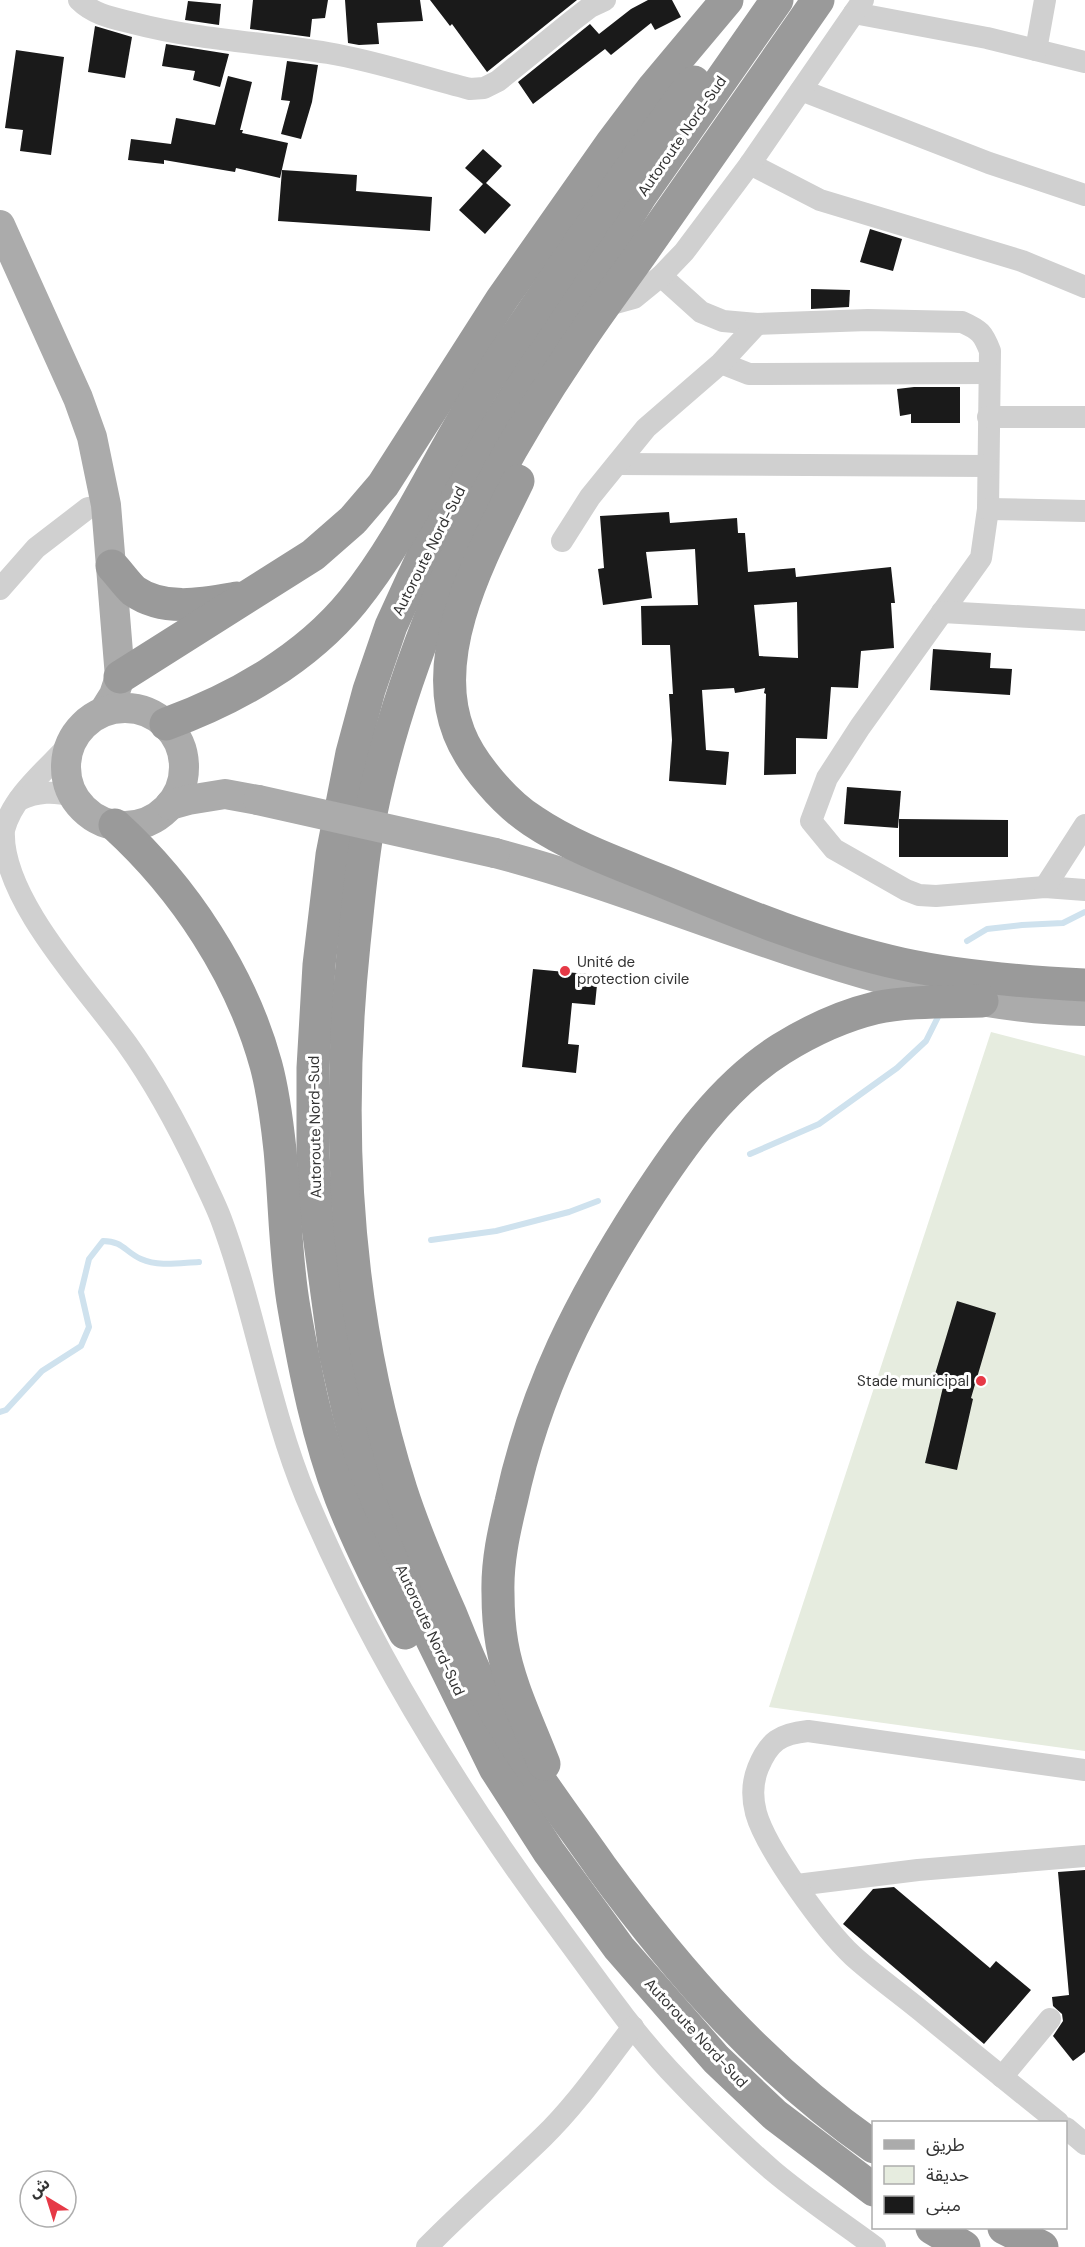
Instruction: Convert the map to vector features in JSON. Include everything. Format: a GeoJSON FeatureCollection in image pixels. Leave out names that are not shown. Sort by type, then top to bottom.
{"type":"FeatureCollection","features":[{"type":"Feature","properties":{"kind":"highway"},"geometry":{"type":"LineString","coordinates":[[120,677],[313,555],[353,520],[383,485],[502,299],[568,205],[654,87],[726,0]]}},
{"type":"Feature","properties":{"kind":"highway"},"geometry":{"type":"LineString","coordinates":[[166,724],[221,700],[295,657],[325,632],[353,601],[400,530],[480,391],[653,135],[731,36],[763,0]]}},
{"type":"Feature","properties":{"kind":"highway","name":"Autoroute Nord-Sud"},"geometry":{"type":"LineString","coordinates":[[777,0],[641,195],[495,429],[423,556],[391,626],[369,690],[352,753],[332,855],[319,965],[313,1100],[317,1220],[332,1330],[350,1418],[367,1482],[411,1597],[495,1768],[549,1852],[619,1948],[716,2059],[775,2115],[872,2189]]}},
{"type":"Feature","properties":{"kind":"highway","name":"Autoroute Nord-Sud"},"geometry":{"type":"LineString","coordinates":[[818,0],[571,353],[476,514],[438,599],[399,705],[376,790],[361,875],[345,1048],[345,1127],[348,1212],[360,1318],[382,1422],[420,1546],[480,1682],[509,1735],[562,1812],[641,1921],[683,1974],[793,2084],[872,2146]]}},
{"type":"Feature","properties":{"kind":"highway"},"geometry":{"type":"LineString","coordinates":[[571,353],[530,458],[480,558],[454,632],[450,666],[451,699],[458,732],[473,760],[491,783],[531,820],[576,846],[735,911],[831,945],[903,964],[982,977],[1085,985]]}},
{"type":"Feature","properties":{"kind":"highway"},"geometry":{"type":"LineString","coordinates":[[112,566],[133,590],[148,598],[175,605],[247,597]]}},
{"type":"Feature","properties":{"kind":"highway"},"geometry":{"type":"LineString","coordinates":[[115,825],[154,864],[200,926],[225,966],[249,1013],[266,1066],[280,1147],[296,1316],[312,1400],[341,1497],[405,1633],[428,1666],[470,1716]]}},
{"type":"Feature","properties":{"kind":"highway"},"geometry":{"type":"LineString","coordinates":[[562,1812],[510,1672],[502,1643],[498,1591],[501,1544],[521,1454],[549,1374],[579,1311],[610,1255],[669,1164],[705,1118],[738,1083],[780,1050],[830,1023],[877,1007],[982,1001]]}},
{"type":"Feature","properties":{"kind":"highway"},"geometry":{"type":"LineString","coordinates":[[934,2229],[964,2247]]}},
{"type":"Feature","properties":{"kind":"highway"},"geometry":{"type":"LineString","coordinates":[[1006,2229],[1042,2247]]}},
{"type":"Feature","properties":{"kind":"main road"},"geometry":{"type":"LineString","coordinates":[[0,225],[78,398],[92,437],[106,505],[120,677],[114,695],[104,711]]}},
{"type":"Feature","properties":{"kind":"main road"},"geometry":{"type":"LineString","coordinates":[[120,677],[137,709]]}},
{"type":"Feature","properties":{"kind":"main road"},"geometry":{"type":"LineString","coordinates":[[120,708],[137,709],[152,714],[166,724],[180,745],[183,757],[182,782],[170,805],[159,815],[130,826],[115,825],[99,820],[84,810],[73,796],[67,780],[66,762],[69,745],[78,730],[90,719],[104,711],[120,708]]}},
{"type":"Feature","properties":{"kind":"main road"},"geometry":{"type":"LineString","coordinates":[[183,757],[225,794]]}},
{"type":"Feature","properties":{"kind":"main road"},"geometry":{"type":"LineString","coordinates":[[170,805],[225,794],[258,800],[495,854],[582,878],[842,967],[917,987],[982,1001],[1085,1011]]}},
{"type":"Feature","properties":{"kind":"street"},"geometry":{"type":"LineString","coordinates":[[79,0],[102,15],[149,28],[208,39],[336,54],[376,62],[439,81],[477,89],[498,81],[590,7],[605,0]]}},
{"type":"Feature","properties":{"kind":"street"},"geometry":{"type":"LineString","coordinates":[[1036,50],[1045,0]]}},
{"type":"Feature","properties":{"kind":"street"},"geometry":{"type":"LineString","coordinates":[[605,306],[634,298],[661,276],[684,252],[750,164],[858,7],[1085,62]]}},
{"type":"Feature","properties":{"kind":"street"},"geometry":{"type":"LineString","coordinates":[[801,90],[989,163],[1085,195]]}},
{"type":"Feature","properties":{"kind":"street"},"geometry":{"type":"LineString","coordinates":[[750,164],[820,200],[1022,261],[1085,287]]}},
{"type":"Feature","properties":{"kind":"street"},"geometry":{"type":"LineString","coordinates":[[661,276],[701,312],[723,321],[758,324],[868,320],[962,322],[976,328],[984,336],[990,351],[988,509],[981,558],[843,753],[827,778],[811,821],[834,849],[919,895],[936,896],[1045,887],[1085,890]]}},
{"type":"Feature","properties":{"kind":"street"},"geometry":{"type":"LineString","coordinates":[[562,541],[590,497],[646,428],[721,363],[758,324]]}},
{"type":"Feature","properties":{"kind":"street"},"geometry":{"type":"LineString","coordinates":[[721,363],[749,374],[989,373]]}},
{"type":"Feature","properties":{"kind":"street"},"geometry":{"type":"LineString","coordinates":[[988,417],[1085,417]]}},
{"type":"Feature","properties":{"kind":"street"},"geometry":{"type":"LineString","coordinates":[[617,464],[987,466]]}},
{"type":"Feature","properties":{"kind":"street"},"geometry":{"type":"LineString","coordinates":[[0,589],[36,548],[88,508],[106,505]]}},
{"type":"Feature","properties":{"kind":"street"},"geometry":{"type":"LineString","coordinates":[[988,509],[1085,510]]}},
{"type":"Feature","properties":{"kind":"street"},"geometry":{"type":"LineString","coordinates":[[942,612],[1085,620]]}},
{"type":"Feature","properties":{"kind":"street"},"geometry":{"type":"LineString","coordinates":[[69,745],[15,802],[2,840],[2,854],[10,884],[32,923],[126,1043],[163,1101],[196,1165],[221,1218],[295,1469],[361,1617],[460,1788],[519,1874],[633,2027],[668,2069],[775,2172],[875,2247]]}},
{"type":"Feature","properties":{"kind":"street"},"geometry":{"type":"LineString","coordinates":[[15,802],[29,795],[44,792],[58,792],[73,796]]}},
{"type":"Feature","properties":{"kind":"street"},"geometry":{"type":"LineString","coordinates":[[1045,887],[1085,825]]}},
{"type":"Feature","properties":{"kind":"street"},"geometry":{"type":"LineString","coordinates":[[1057,2121],[852,1955],[796,1885],[768,1840],[756,1814],[753,1791],[757,1771],[765,1752],[775,1740],[790,1733],[808,1731],[1085,1770]]}},
{"type":"Feature","properties":{"kind":"street"},"geometry":{"type":"LineString","coordinates":[[796,1885],[918,1870],[1085,1856]]}},
{"type":"Feature","properties":{"kind":"street"},"geometry":{"type":"LineString","coordinates":[[1002,2077],[1050,2019]]}},
{"type":"Feature","properties":{"kind":"street"},"geometry":{"type":"LineString","coordinates":[[427,2247],[464,2209],[544,2136],[569,2109],[633,2027]]}},
{"type":"Feature","properties":{"kind":"green space","name":"Stade municipal"},"geometry":{"type":"Polygon","coordinates":[[[991,1032],[1085,1056],[1085,1751],[769,1707],[991,1032]]]}},
{"type":"Feature","properties":{"kind":"building"},"geometry":{"type":"Polygon","coordinates":[[[253,0],[328,0],[325,18],[312,19],[310,37],[250,29],[253,0]]]}},
{"type":"Feature","properties":{"kind":"building"},"geometry":{"type":"Polygon","coordinates":[[[345,0],[420,0],[423,21],[377,23],[379,44],[348,43],[345,0]]]}},
{"type":"Feature","properties":{"kind":"building"},"geometry":{"type":"Polygon","coordinates":[[[430,0],[577,0],[487,72],[452,24],[450,26],[430,0]]]}},
{"type":"Feature","properties":{"kind":"building"},"geometry":{"type":"Polygon","coordinates":[[[648,0],[672,0],[681,17],[655,30],[651,23],[611,55],[605,49],[533,104],[518,82],[590,24],[599,34],[631,9],[648,0]]]}},
{"type":"Feature","properties":{"kind":"building"},"geometry":{"type":"Polygon","coordinates":[[[188,1],[221,4],[219,25],[185,20],[188,1]]]}},
{"type":"Feature","properties":{"kind":"building"},"geometry":{"type":"Polygon","coordinates":[[[95,26],[132,37],[125,78],[88,72],[95,26]]]}},
{"type":"Feature","properties":{"kind":"building"},"geometry":{"type":"Polygon","coordinates":[[[166,44],[229,54],[220,87],[193,80],[195,71],[162,66],[166,44]]]}},
{"type":"Feature","properties":{"kind":"building"},"geometry":{"type":"Polygon","coordinates":[[[16,50],[64,57],[51,155],[20,151],[23,130],[5,128],[16,50]]]}},
{"type":"Feature","properties":{"kind":"building"},"geometry":{"type":"Polygon","coordinates":[[[287,61],[318,65],[312,102],[301,139],[281,134],[290,101],[281,100],[287,61]]]}},
{"type":"Feature","properties":{"kind":"building"},"geometry":{"type":"Polygon","coordinates":[[[228,76],[252,82],[240,130],[243,130],[242,133],[288,143],[280,178],[236,168],[235,172],[164,160],[164,164],[128,160],[131,139],[171,144],[176,118],[215,125],[228,76]]]}},
{"type":"Feature","properties":{"kind":"building"},"geometry":{"type":"Polygon","coordinates":[[[483,149],[502,166],[486,183],[511,205],[485,234],[459,210],[483,184],[465,168],[483,149]]]}},
{"type":"Feature","properties":{"kind":"building"},"geometry":{"type":"Polygon","coordinates":[[[282,170],[357,175],[356,191],[432,197],[430,231],[278,221],[282,170]]]}},
{"type":"Feature","properties":{"kind":"building"},"geometry":{"type":"Polygon","coordinates":[[[870,229],[902,239],[893,271],[860,262],[870,229]]]}},
{"type":"Feature","properties":{"kind":"building"},"geometry":{"type":"Polygon","coordinates":[[[811,289],[850,290],[849,307],[811,309],[811,289]]]}},
{"type":"Feature","properties":{"kind":"building"},"geometry":{"type":"Polygon","coordinates":[[[960,387],[960,423],[911,423],[911,414],[900,416],[897,389],[960,387]]]}},
{"type":"Feature","properties":{"kind":"building"},"geometry":{"type":"Polygon","coordinates":[[[669,512],[670,523],[737,518],[738,533],[745,533],[748,572],[795,568],[796,577],[891,567],[895,603],[891,603],[894,648],[861,651],[858,688],[831,687],[827,739],[796,738],[796,774],[764,775],[765,688],[735,693],[734,688],[702,690],[706,750],[729,752],[726,785],[669,781],[672,740],[669,694],[673,694],[670,645],[642,645],[641,606],[698,605],[695,549],[646,552],[652,598],[603,605],[598,569],[604,568],[600,516],[669,512]],[[797,602],[754,605],[759,656],[798,658],[797,602]]]}},
{"type":"Feature","properties":{"kind":"building"},"geometry":{"type":"Polygon","coordinates":[[[933,649],[991,653],[990,668],[1012,669],[1010,695],[930,690],[933,649]]]}},
{"type":"Feature","properties":{"kind":"building"},"geometry":{"type":"Polygon","coordinates":[[[847,787],[901,791],[898,828],[844,824],[847,787]]]}},
{"type":"Feature","properties":{"kind":"building"},"geometry":{"type":"Polygon","coordinates":[[[899,819],[1008,820],[1008,857],[899,857],[899,819]]]}},
{"type":"Feature","properties":{"kind":"building"},"geometry":{"type":"Polygon","coordinates":[[[533,969],[598,975],[595,1005],[572,1003],[568,1044],[579,1045],[576,1073],[522,1067],[533,969]]]}},
{"type":"Feature","properties":{"kind":"building"},"geometry":{"type":"Polygon","coordinates":[[[957,1301],[996,1313],[971,1398],[973,1399],[957,1470],[925,1463],[943,1387],[932,1384],[957,1301]]]}},
{"type":"Feature","properties":{"kind":"building"},"geometry":{"type":"Polygon","coordinates":[[[1085,1870],[1085,2052],[1073,2061],[1053,2036],[1063,2021],[1062,2014],[1053,2006],[1052,1997],[1069,1995],[1058,1872],[1085,1870]]]}},
{"type":"Feature","properties":{"kind":"building"},"geometry":{"type":"Polygon","coordinates":[[[894,1887],[990,1968],[996,1961],[1031,1990],[984,2044],[843,1924],[873,1889],[894,1887]]]}},
{"type":"Feature","properties":{"kind":"waterway"},"geometry":{"type":"LineString","coordinates":[[967,941],[987,929],[1063,923],[1085,912]]}},
{"type":"Feature","properties":{"kind":"waterway"},"geometry":{"type":"LineString","coordinates":[[750,1154],[819,1124],[897,1068],[926,1041],[939,1015]]}},
{"type":"Feature","properties":{"kind":"waterway"},"geometry":{"type":"LineString","coordinates":[[431,1240],[496,1231],[569,1212],[598,1201]]}},
{"type":"Feature","properties":{"kind":"waterway"},"geometry":{"type":"LineString","coordinates":[[0,1412],[6,1410],[42,1371],[81,1346],[89,1327],[81,1292],[89,1259],[103,1241],[120,1245],[136,1256],[155,1263],[199,1262]]}},
{"type":"Feature","properties":{"kind":"place","name":"Unité de protection civile"},"geometry":{"type":"Point","coordinates":[565,971]}},
{"type":"Feature","properties":{"kind":"place","name":"Stade municipal"},"geometry":{"type":"Point","coordinates":[981,1381]}}]}
